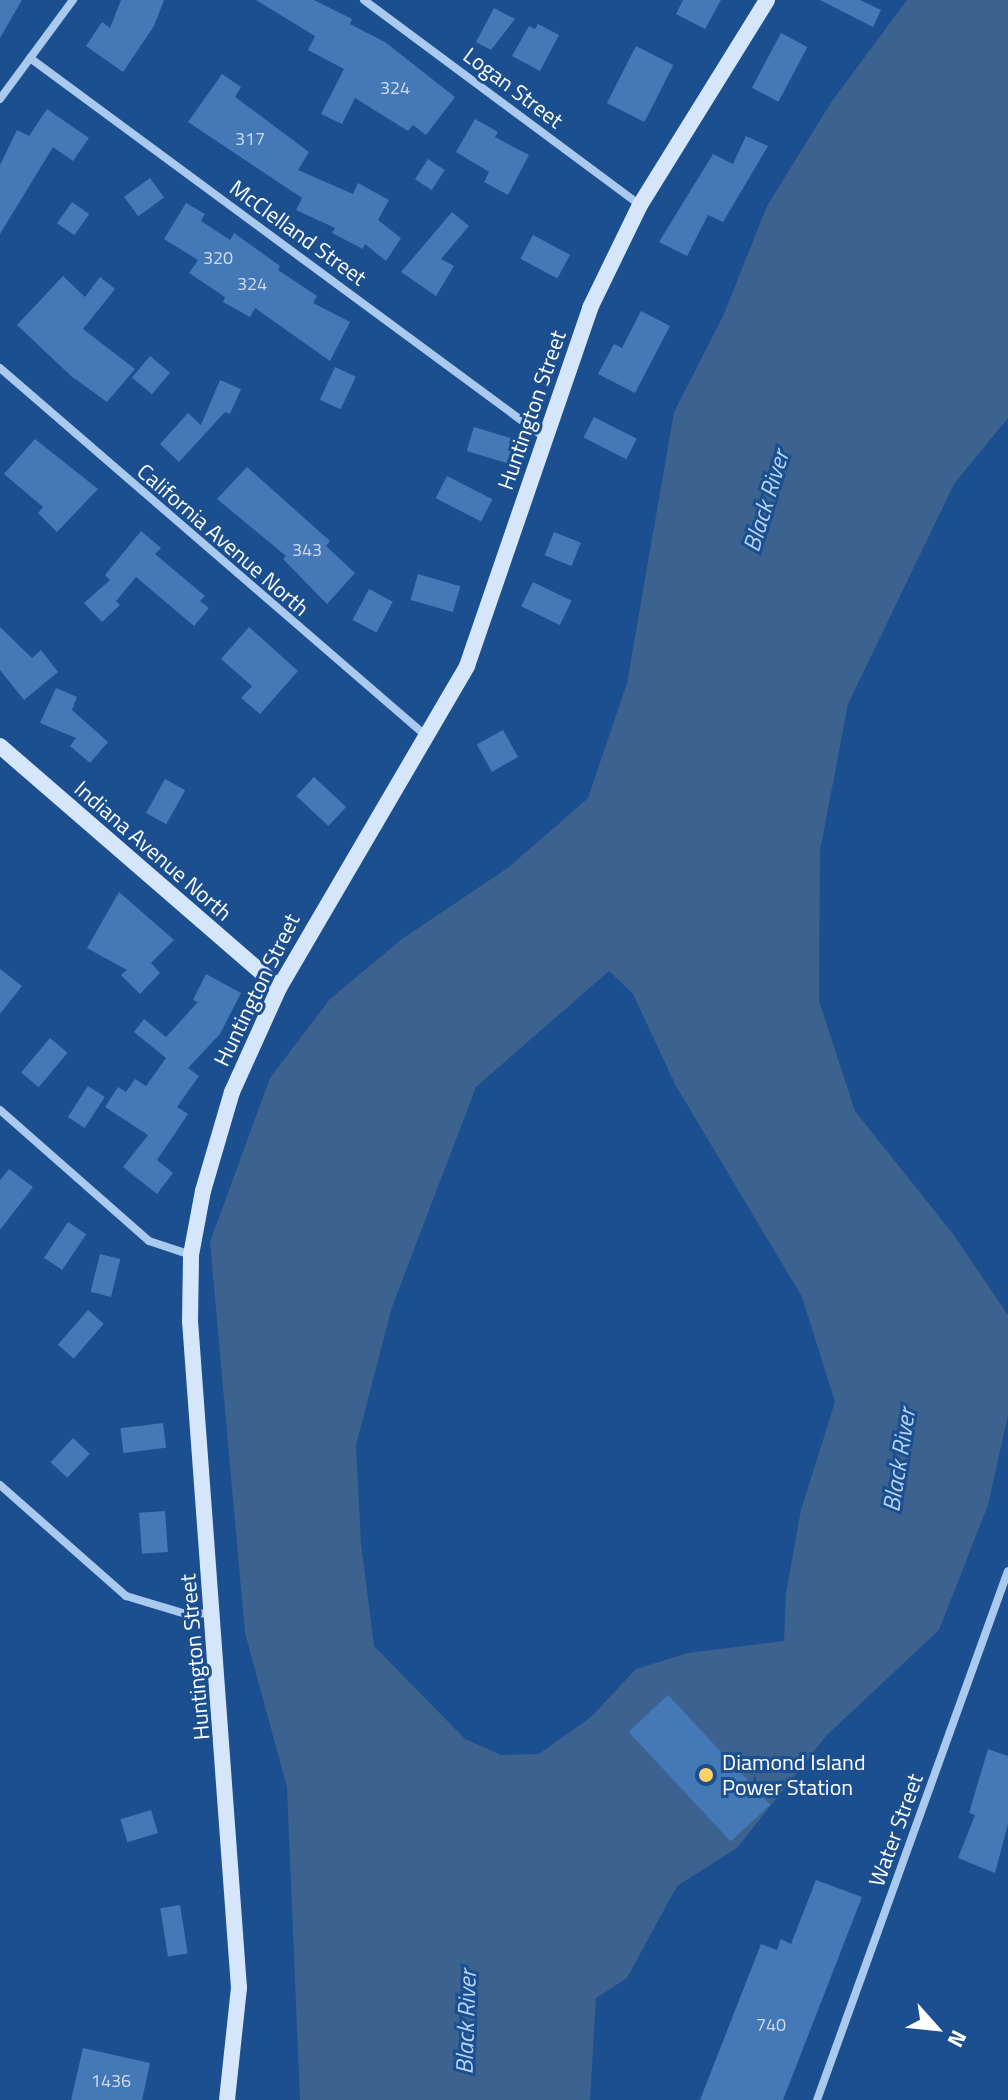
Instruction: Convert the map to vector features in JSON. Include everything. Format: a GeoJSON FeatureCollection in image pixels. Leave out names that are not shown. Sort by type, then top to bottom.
{"type":"FeatureCollection","features":[{"type":"Feature","properties":{"kind":"street"},"geometry":{"type":"LineString","coordinates":[[0,99],[73,0]]}},
{"type":"Feature","properties":{"kind":"street","name":"Logan Street"},"geometry":{"type":"LineString","coordinates":[[364,0],[640,205]]}},
{"type":"Feature","properties":{"kind":"street","name":"Huntington Street"},"geometry":{"type":"LineString","coordinates":[[227,2100],[239,1988],[190,1321],[191,1255],[203,1191],[232,1092],[279,988],[425,735],[481,631],[590,308],[640,205],[767,0]]}},
{"type":"Feature","properties":{"kind":"street","name":"McClelland Street"},"geometry":{"type":"LineString","coordinates":[[30,58],[544,437]]}},
{"type":"Feature","properties":{"kind":"street","name":"California Avenue North"},"geometry":{"type":"LineString","coordinates":[[0,368],[425,735]]}},
{"type":"Feature","properties":{"kind":"street","name":"Indiana Avenue North"},"geometry":{"type":"LineString","coordinates":[[0,746],[279,988]]}},
{"type":"Feature","properties":{"kind":"street"},"geometry":{"type":"LineString","coordinates":[[0,1110],[149,1241],[191,1255]]}},
{"type":"Feature","properties":{"kind":"street"},"geometry":{"type":"LineString","coordinates":[[0,1485],[126,1596],[186,1614],[213,1613]]}},
{"type":"Feature","properties":{"kind":"street","name":"Water Street"},"geometry":{"type":"LineString","coordinates":[[817,2100],[1008,1571]]}},
{"type":"Feature","properties":{"kind":"water","name":"Black River"},"geometry":{"type":"Polygon","coordinates":[[[907,0],[1008,0],[1008,418],[954,484],[848,704],[820,851],[819,1001],[855,1111],[953,1234],[1008,1315],[1008,1415],[988,1505],[939,1630],[827,1735],[737,1848],[677,1886],[627,1978],[596,1998],[590,2100],[300,2100],[287,1787],[245,1633],[210,1242],[270,1078],[330,999],[402,939],[509,867],[588,798],[627,683],[674,412],[724,314],[767,206],[832,101],[907,0]],[[609,971],[476,1087],[392,1307],[356,1445],[361,1544],[374,1646],[465,1739],[501,1755],[539,1754],[591,1717],[636,1669],[688,1653],[784,1641],[786,1593],[801,1510],[835,1402],[802,1297],[676,1086],[633,994],[609,971]]]}},
{"type":"Feature","properties":{"kind":"building"},"geometry":{"type":"Polygon","coordinates":[[[0,0],[22,0],[0,38],[0,0]]]}},
{"type":"Feature","properties":{"kind":"building"},"geometry":{"type":"Polygon","coordinates":[[[121,0],[164,0],[154,26],[123,72],[86,46],[102,22],[110,28],[121,0]]]}},
{"type":"Feature","properties":{"kind":"building"},"geometry":{"type":"Polygon","coordinates":[[[256,0],[314,0],[352,19],[350,24],[385,42],[455,97],[426,135],[413,125],[408,131],[355,98],[342,124],[321,114],[344,69],[308,50],[315,36],[256,0]]]}},
{"type":"Feature","properties":{"kind":"building"},"geometry":{"type":"Polygon","coordinates":[[[683,0],[721,0],[705,29],[676,14],[683,0]]]}},
{"type":"Feature","properties":{"kind":"building"},"geometry":{"type":"Polygon","coordinates":[[[820,0],[860,0],[881,10],[873,27],[820,0]]]}},
{"type":"Feature","properties":{"kind":"building"},"geometry":{"type":"Polygon","coordinates":[[[494,8],[515,19],[491,50],[476,42],[494,8]]]}},
{"type":"Feature","properties":{"kind":"building"},"geometry":{"type":"Polygon","coordinates":[[[538,24],[559,35],[540,71],[512,56],[529,26],[535,29],[538,24]]]}},
{"type":"Feature","properties":{"kind":"building"},"geometry":{"type":"Polygon","coordinates":[[[781,33],[807,47],[778,102],[752,88],[781,33]]]}},
{"type":"Feature","properties":{"kind":"building"},"geometry":{"type":"Polygon","coordinates":[[[636,46],[673,65],[644,122],[607,103],[636,46]]]}},
{"type":"Feature","properties":{"kind":"building"},"geometry":{"type":"Polygon","coordinates":[[[222,74],[241,87],[235,97],[309,152],[298,170],[353,194],[358,183],[389,200],[378,220],[401,238],[386,261],[365,244],[363,249],[332,233],[335,228],[296,210],[302,198],[188,122],[222,74]]]}},
{"type":"Feature","properties":{"kind":"building"},"geometry":{"type":"Polygon","coordinates":[[[47,109],[89,138],[73,161],[53,147],[0,234],[0,165],[17,130],[29,136],[47,109]]]}},
{"type":"Feature","properties":{"kind":"building"},"geometry":{"type":"Polygon","coordinates":[[[475,119],[498,132],[495,137],[529,155],[508,195],[484,182],[489,172],[456,152],[475,119]]]}},
{"type":"Feature","properties":{"kind":"building"},"geometry":{"type":"Polygon","coordinates":[[[746,136],[768,146],[723,222],[708,215],[687,256],[659,242],[713,154],[733,164],[746,136]]]}},
{"type":"Feature","properties":{"kind":"building"},"geometry":{"type":"Polygon","coordinates":[[[428,159],[445,170],[432,190],[415,179],[428,159]]]}},
{"type":"Feature","properties":{"kind":"building"},"geometry":{"type":"Polygon","coordinates":[[[150,178],[164,197],[138,216],[124,197],[150,178]]]}},
{"type":"Feature","properties":{"kind":"building"},"geometry":{"type":"Polygon","coordinates":[[[72,202],[89,214],[74,235],[57,223],[72,202]]]}},
{"type":"Feature","properties":{"kind":"building"},"geometry":{"type":"Polygon","coordinates":[[[186,203],[205,214],[201,221],[230,240],[234,233],[280,266],[278,270],[317,296],[313,303],[350,322],[330,361],[255,308],[250,317],[223,302],[225,297],[189,273],[198,260],[164,239],[186,203]]]}},
{"type":"Feature","properties":{"kind":"building"},"geometry":{"type":"Polygon","coordinates":[[[452,212],[469,226],[441,259],[454,266],[436,296],[401,272],[452,212]]]}},
{"type":"Feature","properties":{"kind":"building"},"geometry":{"type":"Polygon","coordinates":[[[533,235],[570,255],[557,279],[520,259],[533,235]]]}},
{"type":"Feature","properties":{"kind":"building"},"geometry":{"type":"Polygon","coordinates":[[[63,276],[85,297],[100,277],[115,289],[83,329],[135,369],[107,402],[71,376],[17,325],[63,276]]]}},
{"type":"Feature","properties":{"kind":"building"},"geometry":{"type":"Polygon","coordinates":[[[641,311],[670,326],[635,393],[598,374],[614,344],[622,348],[641,311]]]}},
{"type":"Feature","properties":{"kind":"building"},"geometry":{"type":"Polygon","coordinates":[[[150,356],[170,373],[152,394],[132,377],[150,356]]]}},
{"type":"Feature","properties":{"kind":"building"},"geometry":{"type":"Polygon","coordinates":[[[335,367],[356,377],[341,409],[320,400],[335,367]]]}},
{"type":"Feature","properties":{"kind":"building"},"geometry":{"type":"Polygon","coordinates":[[[220,380],[241,389],[230,414],[225,412],[179,462],[160,444],[188,413],[201,425],[220,380]]]}},
{"type":"Feature","properties":{"kind":"building"},"geometry":{"type":"Polygon","coordinates":[[[594,417],[637,439],[626,459],[584,437],[594,417]]]}},
{"type":"Feature","properties":{"kind":"building"},"geometry":{"type":"Polygon","coordinates":[[[474,427],[514,439],[507,463],[467,451],[474,427]]]}},
{"type":"Feature","properties":{"kind":"building"},"geometry":{"type":"Polygon","coordinates":[[[35,439],[98,489],[57,532],[38,513],[43,507],[4,474],[35,439]]]}},
{"type":"Feature","properties":{"kind":"building"},"geometry":{"type":"Polygon","coordinates":[[[247,467],[330,541],[326,546],[355,573],[327,604],[283,559],[286,556],[217,499],[247,467]]]}},
{"type":"Feature","properties":{"kind":"building"},"geometry":{"type":"Polygon","coordinates":[[[447,476],[492,499],[481,521],[436,498],[447,476]]]}},
{"type":"Feature","properties":{"kind":"building"},"geometry":{"type":"Polygon","coordinates":[[[141,531],[161,548],[155,554],[205,596],[200,601],[209,608],[194,626],[136,577],[116,601],[120,605],[102,622],[84,603],[110,580],[105,575],[141,531]]]}},
{"type":"Feature","properties":{"kind":"building"},"geometry":{"type":"Polygon","coordinates":[[[554,532],[581,543],[572,566],[545,555],[554,532]]]}},
{"type":"Feature","properties":{"kind":"building"},"geometry":{"type":"Polygon","coordinates":[[[418,574],[460,586],[453,612],[411,600],[418,574]]]}},
{"type":"Feature","properties":{"kind":"building"},"geometry":{"type":"Polygon","coordinates":[[[533,582],[572,601],[560,625],[521,606],[533,582]]]}},
{"type":"Feature","properties":{"kind":"building"},"geometry":{"type":"Polygon","coordinates":[[[369,589],[393,602],[376,633],[353,620],[369,589]]]}},
{"type":"Feature","properties":{"kind":"building"},"geometry":{"type":"Polygon","coordinates":[[[0,627],[32,658],[41,650],[58,672],[24,700],[0,670],[0,627]]]}},
{"type":"Feature","properties":{"kind":"building"},"geometry":{"type":"Polygon","coordinates":[[[249,627],[298,671],[260,714],[241,698],[252,686],[221,659],[249,627]]]}},
{"type":"Feature","properties":{"kind":"building"},"geometry":{"type":"Polygon","coordinates":[[[56,688],[77,697],[72,710],[108,742],[90,763],[70,746],[76,738],[40,723],[56,688]]]}},
{"type":"Feature","properties":{"kind":"building"},"geometry":{"type":"Polygon","coordinates":[[[503,730],[518,757],[492,772],[477,745],[503,730]]]}},
{"type":"Feature","properties":{"kind":"building"},"geometry":{"type":"Polygon","coordinates":[[[314,777],[346,807],[328,826],[296,796],[314,777]]]}},
{"type":"Feature","properties":{"kind":"building"},"geometry":{"type":"Polygon","coordinates":[[[165,779],[185,790],[166,824],[146,813],[165,779]]]}},
{"type":"Feature","properties":{"kind":"building"},"geometry":{"type":"Polygon","coordinates":[[[119,892],[174,940],[151,963],[160,973],[140,994],[121,975],[127,970],[87,948],[119,892]]]}},
{"type":"Feature","properties":{"kind":"building"},"geometry":{"type":"Polygon","coordinates":[[[0,969],[22,986],[0,1014],[0,969]]]}},
{"type":"Feature","properties":{"kind":"building"},"geometry":{"type":"Polygon","coordinates":[[[206,974],[241,993],[220,1034],[188,1068],[199,1076],[177,1107],[188,1114],[157,1160],[173,1173],[157,1194],[123,1167],[148,1135],[105,1107],[118,1087],[126,1092],[135,1079],[146,1086],[166,1058],[134,1032],[144,1019],[166,1037],[198,1002],[193,1000],[206,974]]]}},
{"type":"Feature","properties":{"kind":"building"},"geometry":{"type":"Polygon","coordinates":[[[50,1038],[68,1053],[39,1087],[21,1072],[50,1038]]]}},
{"type":"Feature","properties":{"kind":"building"},"geometry":{"type":"Polygon","coordinates":[[[88,1086],[105,1097],[85,1128],[68,1117],[88,1086]]]}},
{"type":"Feature","properties":{"kind":"building"},"geometry":{"type":"Polygon","coordinates":[[[9,1169],[33,1187],[0,1230],[0,1180],[9,1169]]]}},
{"type":"Feature","properties":{"kind":"building"},"geometry":{"type":"Polygon","coordinates":[[[68,1222],[86,1234],[62,1270],[44,1258],[68,1222]]]}},
{"type":"Feature","properties":{"kind":"building"},"geometry":{"type":"Polygon","coordinates":[[[100,1254],[120,1259],[111,1297],[91,1292],[100,1254]]]}},
{"type":"Feature","properties":{"kind":"building"},"geometry":{"type":"Polygon","coordinates":[[[88,1310],[104,1324],[74,1358],[58,1345],[88,1310]]]}},
{"type":"Feature","properties":{"kind":"building"},"geometry":{"type":"Polygon","coordinates":[[[163,1423],[166,1448],[123,1453],[120,1428],[163,1423]]]}},
{"type":"Feature","properties":{"kind":"building"},"geometry":{"type":"Polygon","coordinates":[[[73,1438],[90,1454],[67,1478],[50,1462],[73,1438]]]}},
{"type":"Feature","properties":{"kind":"building"},"geometry":{"type":"Polygon","coordinates":[[[165,1511],[168,1552],[142,1554],[139,1513],[165,1511]]]}},
{"type":"Feature","properties":{"kind":"building","name":"Diamond Island Power Station"},"geometry":{"type":"Polygon","coordinates":[[[668,1695],[770,1805],[731,1842],[629,1732],[668,1695]]]}},
{"type":"Feature","properties":{"kind":"building"},"geometry":{"type":"Polygon","coordinates":[[[988,1749],[1008,1756],[1008,1824],[995,1873],[958,1858],[975,1815],[969,1813],[988,1749]]]}},
{"type":"Feature","properties":{"kind":"building"},"geometry":{"type":"Polygon","coordinates":[[[151,1810],[158,1833],[127,1842],[120,1819],[151,1810]]]}},
{"type":"Feature","properties":{"kind":"building"},"geometry":{"type":"Polygon","coordinates":[[[816,1880],[862,1897],[783,2100],[700,2100],[761,1944],[777,1950],[781,1939],[791,1944],[816,1880]]]}},
{"type":"Feature","properties":{"kind":"building"},"geometry":{"type":"Polygon","coordinates":[[[180,1905],[188,1953],[168,1957],[160,1908],[180,1905]]]}},
{"type":"Feature","properties":{"kind":"building"},"geometry":{"type":"Polygon","coordinates":[[[83,2048],[150,2063],[142,2100],[71,2100],[83,2048]]]}},
{"type":"Feature","properties":{"kind":"place","name":"Diamond Island Power Station"},"geometry":{"type":"Point","coordinates":[706,1775]}}]}
